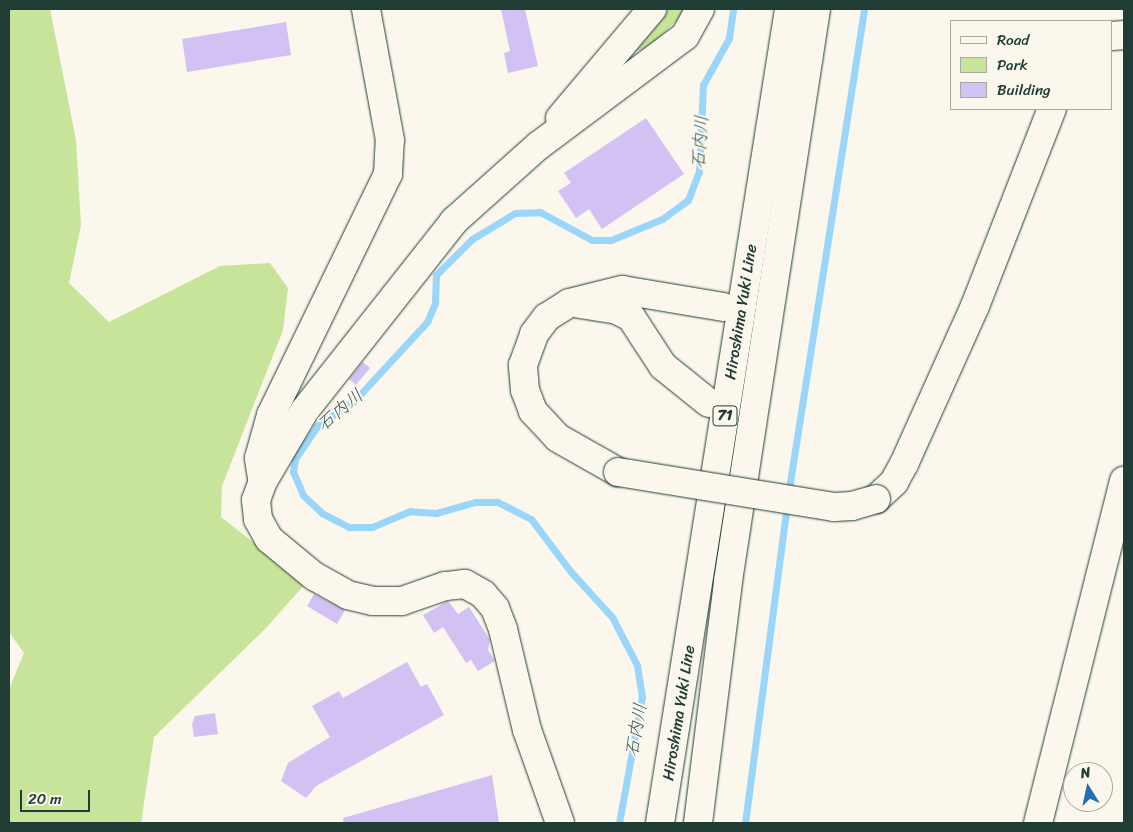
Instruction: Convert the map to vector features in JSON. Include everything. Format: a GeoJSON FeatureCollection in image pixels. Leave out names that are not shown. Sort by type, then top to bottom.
{"type":"FeatureCollection","features":[{"type":"Feature","properties":{"kind":"main road"},"geometry":{"type":"LineString","coordinates":[[263,482],[259,458],[271,415],[388,174],[390,140],[366,9]]}},
{"type":"Feature","properties":{"kind":"main road"},"geometry":{"type":"LineString","coordinates":[[538,146],[593,75],[616,55],[652,9]]}},
{"type":"Feature","properties":{"kind":"main road"},"geometry":{"type":"LineString","coordinates":[[560,823],[527,730],[503,629],[495,608],[483,594],[465,584],[445,586],[402,601],[374,601],[348,595],[315,577],[268,539],[258,520],[256,500],[263,482],[305,410],[454,221],[538,146],[685,36],[700,9]]}},
{"type":"Feature","properties":{"kind":"main road","name":"Hiroshima Yuki Line"},"geometry":{"type":"LineString","coordinates":[[660,823],[788,9]]}},
{"type":"Feature","properties":{"kind":"main road","name":"Hiroshima Yuki Line"},"geometry":{"type":"LineString","coordinates":[[698,823],[728,581],[816,9]]}},
{"type":"Feature","properties":{"kind":"main road"},"geometry":{"type":"LineString","coordinates":[[724,307],[622,290],[569,303],[547,317],[529,343],[523,371],[528,401],[539,420],[558,438],[618,472],[834,507],[852,506],[876,498],[894,482],[904,464],[975,306],[1052,110]]}},
{"type":"Feature","properties":{"kind":"main road"},"geometry":{"type":"LineString","coordinates":[[683,686],[682,575],[728,280],[753,235]]}},
{"type":"Feature","properties":{"kind":"main road"},"geometry":{"type":"LineString","coordinates":[[569,303],[618,310],[630,317],[663,366],[709,403]]}},
{"type":"Feature","properties":{"kind":"main road"},"geometry":{"type":"LineString","coordinates":[[1038,823],[1124,481]]}},
{"type":"Feature","properties":{"kind":"green space"},"geometry":{"type":"Polygon","coordinates":[[[9,9],[50,9],[76,140],[81,225],[69,283],[109,322],[220,266],[270,263],[288,288],[283,330],[222,486],[221,517],[306,583],[266,628],[154,737],[141,823],[9,823],[9,689],[24,653],[9,632],[9,9]]]}},
{"type":"Feature","properties":{"kind":"green space"},"geometry":{"type":"Polygon","coordinates":[[[662,9],[689,9],[648,48],[631,52],[662,9]]]}},
{"type":"Feature","properties":{"kind":"building"},"geometry":{"type":"Polygon","coordinates":[[[501,9],[525,9],[538,66],[508,73],[504,53],[510,51],[501,9]]]}},
{"type":"Feature","properties":{"kind":"building"},"geometry":{"type":"Polygon","coordinates":[[[286,22],[291,55],[187,72],[182,39],[286,22]]]}},
{"type":"Feature","properties":{"kind":"building"},"geometry":{"type":"Polygon","coordinates":[[[646,118],[684,174],[602,229],[589,209],[576,218],[558,191],[571,183],[564,173],[646,118]]]}},
{"type":"Feature","properties":{"kind":"building"},"geometry":{"type":"Polygon","coordinates":[[[363,362],[370,368],[356,385],[349,379],[363,362]]]}},
{"type":"Feature","properties":{"kind":"building"},"geometry":{"type":"Polygon","coordinates":[[[314,594],[345,610],[337,624],[307,606],[314,594]]]}},
{"type":"Feature","properties":{"kind":"building"},"geometry":{"type":"Polygon","coordinates":[[[448,601],[458,614],[469,607],[490,640],[488,650],[495,661],[478,671],[471,660],[466,663],[443,627],[434,633],[423,615],[448,601]]]}},
{"type":"Feature","properties":{"kind":"building"},"geometry":{"type":"Polygon","coordinates":[[[407,662],[421,687],[427,684],[444,715],[316,786],[306,798],[281,781],[288,763],[330,737],[312,706],[339,691],[343,698],[407,662]]]}},
{"type":"Feature","properties":{"kind":"building"},"geometry":{"type":"Polygon","coordinates":[[[215,713],[218,734],[194,737],[192,724],[195,716],[215,713]]]}},
{"type":"Feature","properties":{"kind":"building"},"geometry":{"type":"Polygon","coordinates":[[[492,775],[499,823],[344,823],[343,818],[492,775]]]}},
{"type":"Feature","properties":{"kind":"waterway","name":"石内川"},"geometry":{"type":"LineString","coordinates":[[619,823],[642,697],[637,665],[612,617],[571,572],[531,519],[497,502],[475,502],[436,513],[410,511],[372,527],[349,527],[322,513],[303,495],[293,472],[295,459],[317,426],[354,401],[427,322],[435,303],[436,275],[472,239],[515,213],[540,212],[592,240],[611,240],[662,219],[688,200],[699,172],[703,85],[729,38],[733,9]]}},
{"type":"Feature","properties":{"kind":"waterway"},"geometry":{"type":"LineString","coordinates":[[788,495],[864,9]]}},
{"type":"Feature","properties":{"kind":"waterway"},"geometry":{"type":"LineString","coordinates":[[745,823],[787,506]]}}]}
